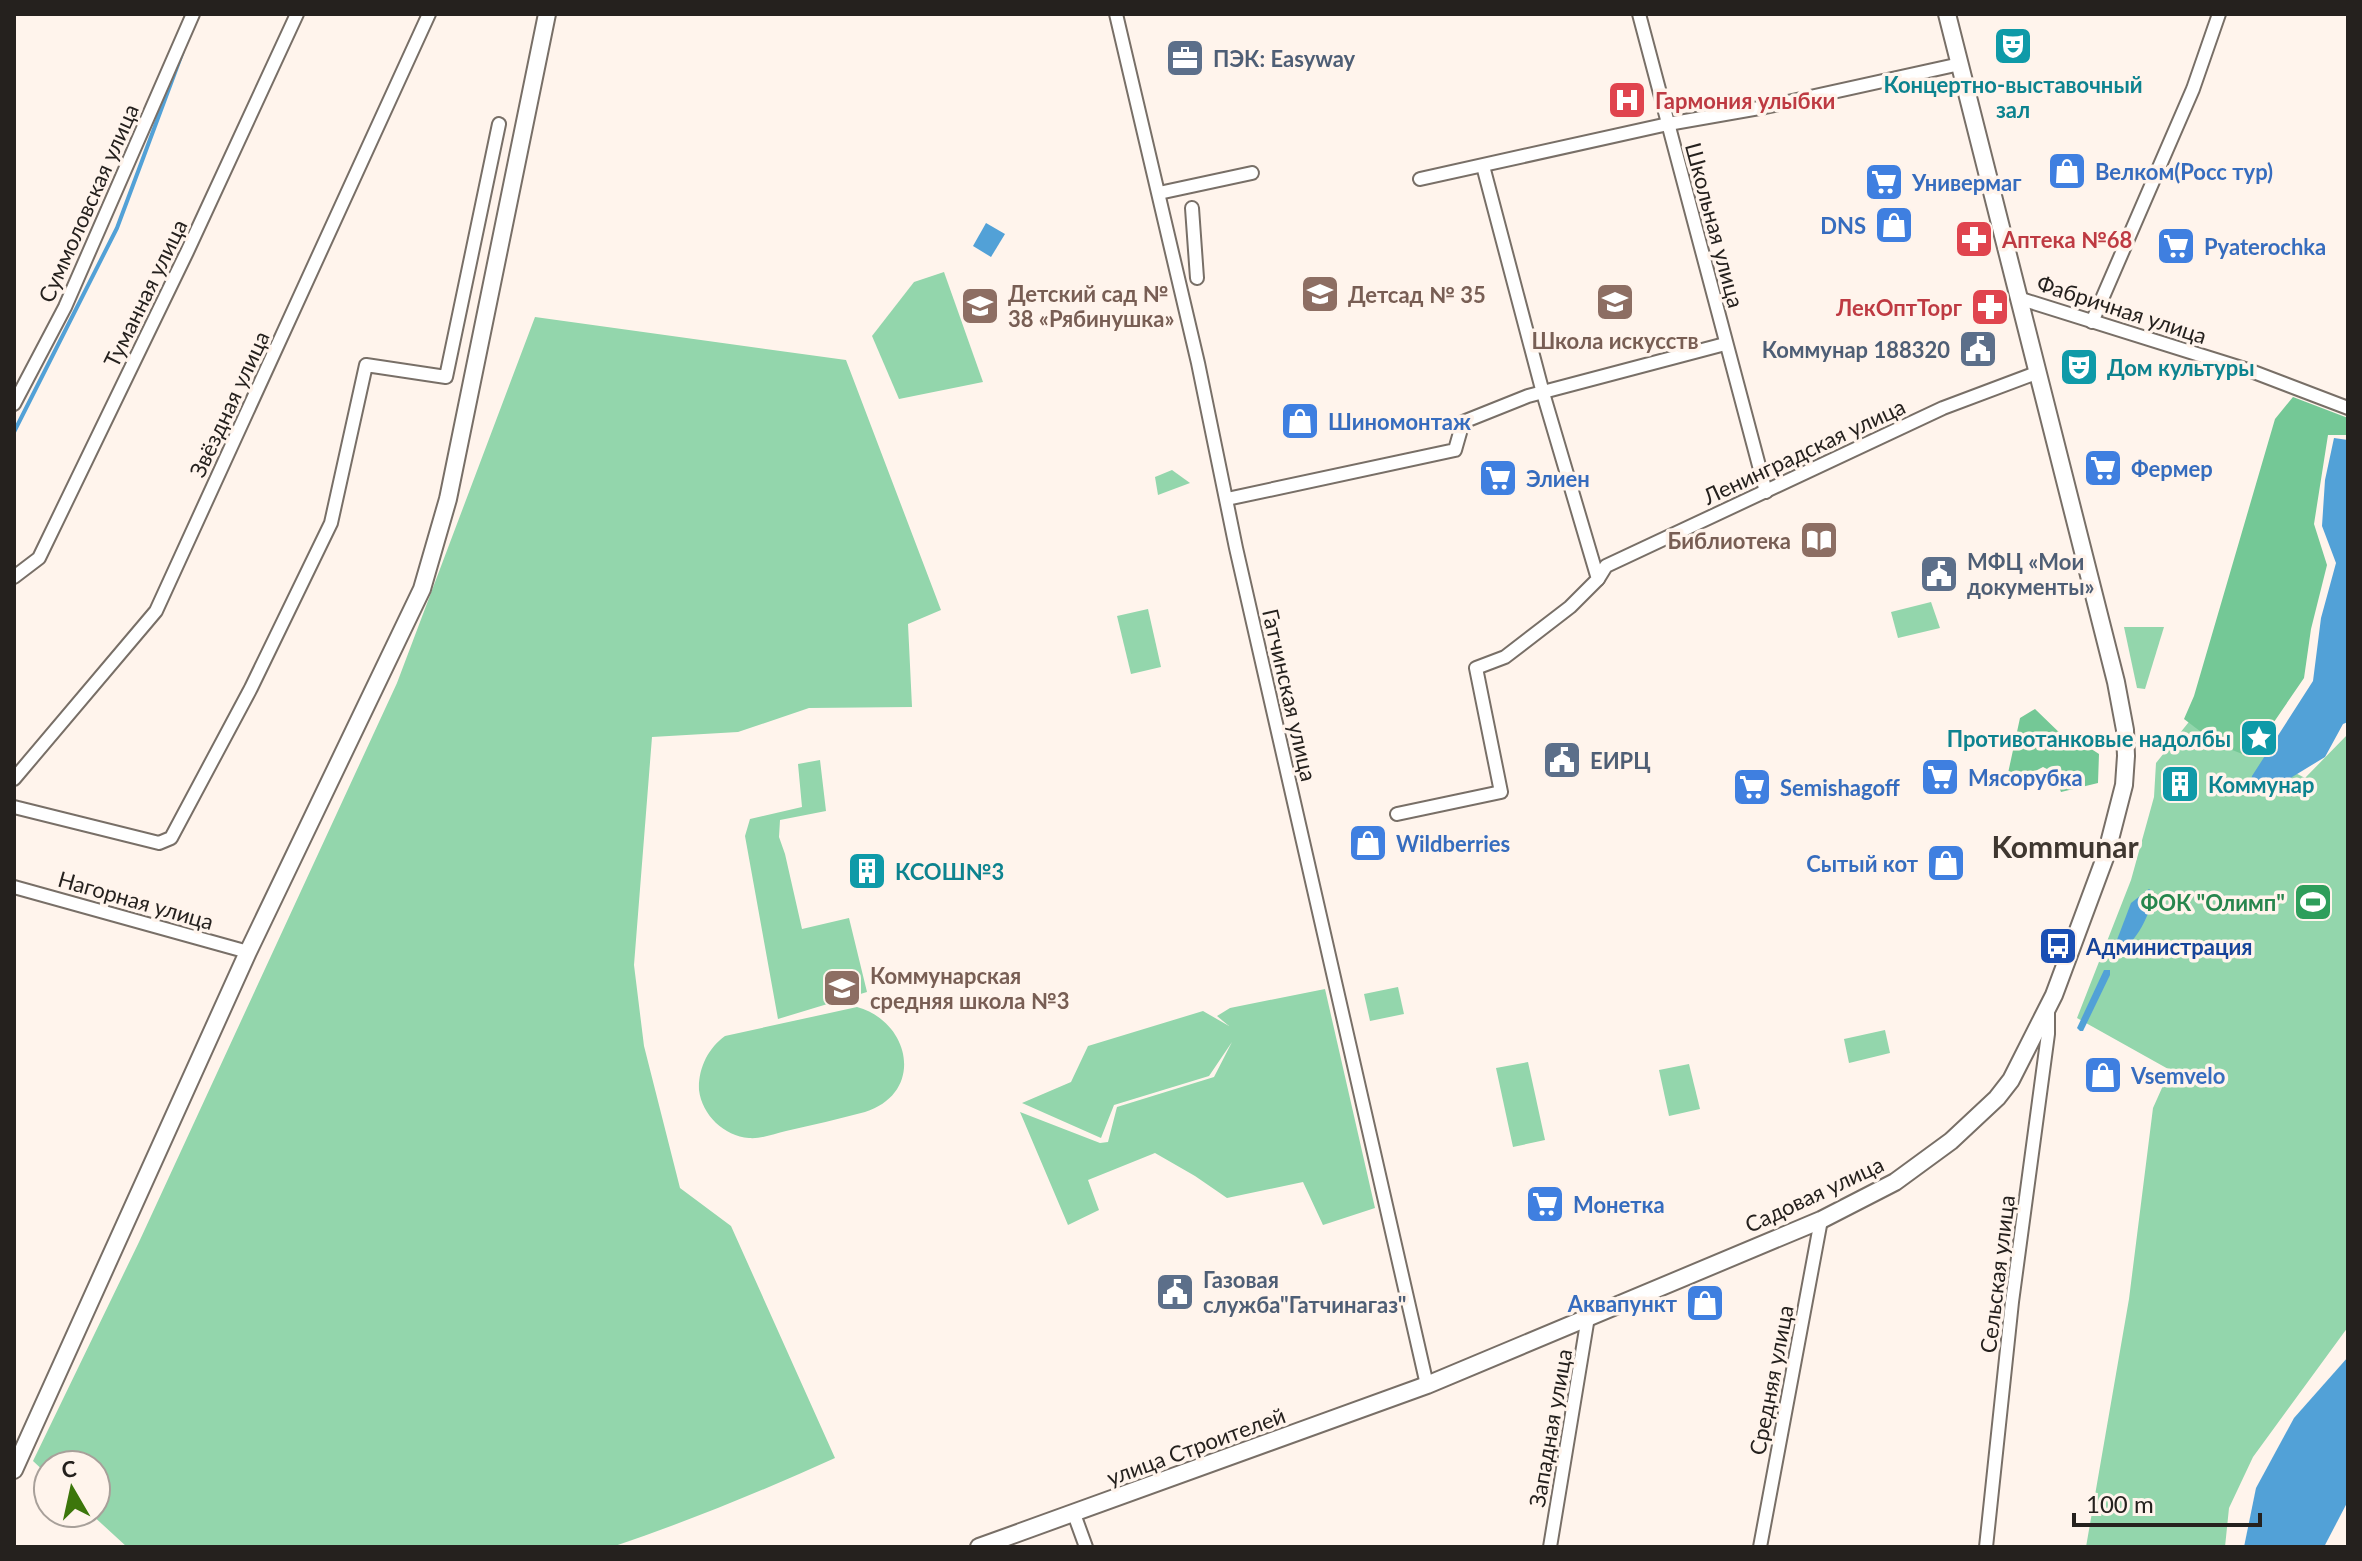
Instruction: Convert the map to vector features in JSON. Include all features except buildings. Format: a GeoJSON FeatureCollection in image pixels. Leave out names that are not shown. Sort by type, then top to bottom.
{"type":"FeatureCollection","features":[{"type":"Feature","properties":{"kind":"main road"},"geometry":{"type":"LineString","coordinates":[[14,1470],[248,952],[422,589],[448,499],[547,14]]}},
{"type":"Feature","properties":{"kind":"main road","name":"Садовая улица"},"geometry":{"type":"LineString","coordinates":[[1427,1385],[1821,1220],[1895,1182],[1951,1141],[1986,1109],[2011,1080],[2048,1007],[2106,855],[2119,807],[2126,756],[2122,709],[1947,14]]}},
{"type":"Feature","properties":{"kind":"main road","name":"улица Строителей"},"geometry":{"type":"LineString","coordinates":[[979,1547],[1427,1385]]}},
{"type":"Feature","properties":{"kind":"street","name":"Суммоловская улица"},"geometry":{"type":"LineString","coordinates":[[14,404],[65,307],[193,14]]}},
{"type":"Feature","properties":{"kind":"street","name":"Туманная улица"},"geometry":{"type":"LineString","coordinates":[[14,577],[39,558],[187,252],[297,14]]}},
{"type":"Feature","properties":{"kind":"street","name":"Звёздная улица"},"geometry":{"type":"LineString","coordinates":[[14,779],[156,611],[429,14]]}},
{"type":"Feature","properties":{"kind":"street","name":"Гатчинская улица"},"geometry":{"type":"LineString","coordinates":[[1116,14],[1427,1385]]}},
{"type":"Feature","properties":{"kind":"street","name":"Школьная улица"},"geometry":{"type":"LineString","coordinates":[[1639,14],[1766,492]]}},
{"type":"Feature","properties":{"kind":"street"},"geometry":{"type":"LineString","coordinates":[[2092,322],[2193,89],[2219,14]]}},
{"type":"Feature","properties":{"kind":"street"},"geometry":{"type":"LineString","coordinates":[[1420,179],[1960,64]]}},
{"type":"Feature","properties":{"kind":"street"},"geometry":{"type":"LineString","coordinates":[[14,807],[159,843],[171,838],[251,688],[331,523],[366,365],[446,377],[499,124]]}},
{"type":"Feature","properties":{"kind":"street"},"geometry":{"type":"LineString","coordinates":[[1483,166],[1543,393],[1598,579]]}},
{"type":"Feature","properties":{"kind":"street"},"geometry":{"type":"LineString","coordinates":[[1159,193],[1252,173]]}},
{"type":"Feature","properties":{"kind":"street"},"geometry":{"type":"LineString","coordinates":[[1192,208],[1197,278]]}},
{"type":"Feature","properties":{"kind":"street","name":"Фабричная улица"},"geometry":{"type":"LineString","coordinates":[[2018,298],[2251,371],[2348,408]]}},
{"type":"Feature","properties":{"kind":"street"},"geometry":{"type":"LineString","coordinates":[[1227,499],[1455,450],[1463,422],[1506,404],[1725,344]]}},
{"type":"Feature","properties":{"kind":"street","name":"Ленинградская улица"},"geometry":{"type":"LineString","coordinates":[[1397,814],[1501,792],[1476,668],[1505,657],[1570,607],[1598,579],[1606,566],[1943,408],[2036,373]]}},
{"type":"Feature","properties":{"kind":"street","name":"Нагорная улица"},"geometry":{"type":"LineString","coordinates":[[14,887],[248,952]]}},
{"type":"Feature","properties":{"kind":"street","name":"Сельская улица"},"geometry":{"type":"LineString","coordinates":[[1986,1547],[2012,1302],[2048,1034],[2048,1007]]}},
{"type":"Feature","properties":{"kind":"street","name":"Средняя улица"},"geometry":{"type":"LineString","coordinates":[[1760,1547],[1821,1220]]}},
{"type":"Feature","properties":{"kind":"street","name":"Западная улица"},"geometry":{"type":"LineString","coordinates":[[1550,1547],[1588,1317]]}},
{"type":"Feature","properties":{"kind":"street"},"geometry":{"type":"LineString","coordinates":[[1074,1514],[1086,1547]]}},
{"type":"Feature","properties":{"kind":"green space"},"geometry":{"type":"Polygon","coordinates":[[[944,272],[983,382],[899,399],[872,336],[914,282],[944,272]]]}},
{"type":"Feature","properties":{"kind":"green space"},"geometry":{"type":"Polygon","coordinates":[[[535,317],[846,360],[941,610],[908,624],[912,707],[809,708],[738,732],[652,737],[634,965],[644,1046],[680,1188],[731,1226],[835,1458],[725,1505],[612,1547],[127,1547],[107,1529],[112,1529],[112,1449],[39,1449],[139,1242],[397,683],[535,317]]]}},
{"type":"Feature","properties":{"kind":"green space"},"geometry":{"type":"Polygon","coordinates":[[[2293,397],[2348,418],[2348,435],[2328,435],[2314,524],[2327,565],[2311,629],[2304,678],[2250,757],[2217,744],[2184,719],[2194,696],[2275,419],[2293,397]]]}},
{"type":"Feature","properties":{"kind":"green space"},"geometry":{"type":"Polygon","coordinates":[[[1172,470],[1190,483],[1158,495],[1155,477],[1172,470]]]}},
{"type":"Feature","properties":{"kind":"green space"},"geometry":{"type":"Polygon","coordinates":[[[1931,602],[1940,628],[1898,638],[1891,612],[1931,602]]]}},
{"type":"Feature","properties":{"kind":"green space"},"geometry":{"type":"Polygon","coordinates":[[[1148,609],[1161,667],[1131,674],[1117,616],[1148,609]]]}},
{"type":"Feature","properties":{"kind":"green space"},"geometry":{"type":"Polygon","coordinates":[[[2124,627],[2164,627],[2145,689],[2137,688],[2124,627]]]}},
{"type":"Feature","properties":{"kind":"green space"},"geometry":{"type":"Polygon","coordinates":[[[2035,709],[2065,738],[2073,737],[2099,754],[2098,783],[2061,792],[2053,772],[2043,767],[2005,787],[2020,718],[2035,709]]]}},
{"type":"Feature","properties":{"kind":"green space"},"geometry":{"type":"Polygon","coordinates":[[[2192,718],[2305,778],[2348,734],[2348,1327],[2253,1457],[2229,1508],[2225,1547],[2086,1547],[2129,1299],[2153,1108],[2170,1070],[2077,1018],[2131,880],[2154,797],[2156,763],[2192,718]]]}},
{"type":"Feature","properties":{"kind":"green space"},"geometry":{"type":"Polygon","coordinates":[[[820,760],[826,811],[780,820],[779,837],[802,929],[849,918],[867,992],[778,1019],[745,836],[750,819],[802,807],[798,764],[820,760]]]}},
{"type":"Feature","properties":{"kind":"green space"},"geometry":{"type":"Polygon","coordinates":[[[1398,987],[1404,1014],[1370,1021],[1364,994],[1398,987]]]}},
{"type":"Feature","properties":{"kind":"green space"},"geometry":{"type":"Polygon","coordinates":[[[1325,989],[1375,1208],[1323,1225],[1303,1182],[1227,1198],[1155,1153],[1088,1180],[1099,1210],[1068,1225],[1020,1112],[1100,1143],[1108,1142],[1117,1107],[1214,1077],[1232,1042],[1209,1076],[1114,1105],[1101,1138],[1022,1103],[1071,1082],[1088,1046],[1203,1011],[1229,1026],[1217,1016],[1230,1008],[1325,989]]]}},
{"type":"Feature","properties":{"kind":"green space"},"geometry":{"type":"Polygon","coordinates":[[[857,1007],[875,1015],[889,1027],[899,1042],[904,1058],[903,1074],[897,1090],[884,1103],[865,1112],[754,1138],[723,1129],[710,1116],[701,1099],[700,1074],[709,1053],[725,1036],[857,1007]]]}},
{"type":"Feature","properties":{"kind":"green space"},"geometry":{"type":"Polygon","coordinates":[[[1885,1030],[1890,1053],[1849,1063],[1844,1039],[1885,1030]]]}},
{"type":"Feature","properties":{"kind":"green space"},"geometry":{"type":"Polygon","coordinates":[[[1528,1062],[1545,1140],[1513,1147],[1496,1068],[1528,1062]]]}},
{"type":"Feature","properties":{"kind":"green space"},"geometry":{"type":"Polygon","coordinates":[[[1689,1064],[1700,1109],[1669,1116],[1659,1070],[1689,1064]]]}},
{"type":"Feature","properties":{"kind":"water"},"geometry":{"type":"Polygon","coordinates":[[[986,223],[1005,234],[991,257],[973,246],[986,223]]]}},
{"type":"Feature","properties":{"kind":"water"},"geometry":{"type":"Polygon","coordinates":[[[2334,438],[2348,440],[2348,722],[2343,724],[2325,757],[2266,793],[2258,793],[2251,783],[2252,776],[2313,681],[2321,618],[2336,563],[2322,526],[2325,480],[2334,438]]]}},
{"type":"Feature","properties":{"kind":"water"},"geometry":{"type":"Polygon","coordinates":[[[2149,889],[2154,893],[2142,927],[2125,949],[2118,954],[2112,953],[2131,903],[2149,889]]]}},
{"type":"Feature","properties":{"kind":"water"},"geometry":{"type":"Polygon","coordinates":[[[2104,970],[2110,970],[2110,975],[2083,1031],[2080,1031],[2077,1028],[2104,970]]]}},
{"type":"Feature","properties":{"kind":"water"},"geometry":{"type":"Polygon","coordinates":[[[2348,1357],[2348,1501],[2324,1547],[2244,1547],[2256,1488],[2294,1418],[2348,1357]]]}},
{"type":"Feature","properties":{"kind":"waterway"},"geometry":{"type":"LineString","coordinates":[[14,432],[117,228],[183,51]]}},
{"type":"Feature","properties":{"kind":"place","name":"Концертно-выставочный зал"},"geometry":{"type":"Point","coordinates":[2013,46]}},
{"type":"Feature","properties":{"kind":"place","name":"ПЭК: Easyway"},"geometry":{"type":"Point","coordinates":[1185,58]}},
{"type":"Feature","properties":{"kind":"place","name":"Гармония улыбки"},"geometry":{"type":"Point","coordinates":[1627,100]}},
{"type":"Feature","properties":{"kind":"place","name":"Велком(Росс тур)"},"geometry":{"type":"Point","coordinates":[2067,171]}},
{"type":"Feature","properties":{"kind":"place","name":"Универмаг"},"geometry":{"type":"Point","coordinates":[1884,182]}},
{"type":"Feature","properties":{"kind":"place","name":"DNS"},"geometry":{"type":"Point","coordinates":[1894,225]}},
{"type":"Feature","properties":{"kind":"place","name":"Аптека №68"},"geometry":{"type":"Point","coordinates":[1974,239]}},
{"type":"Feature","properties":{"kind":"place","name":"Pyaterochka"},"geometry":{"type":"Point","coordinates":[2176,246]}},
{"type":"Feature","properties":{"kind":"place","name":"Детсад № 35"},"geometry":{"type":"Point","coordinates":[1320,294]}},
{"type":"Feature","properties":{"kind":"place","name":"Школа искусств"},"geometry":{"type":"Point","coordinates":[1615,302]}},
{"type":"Feature","properties":{"kind":"place","name":"Детский сад № 38 «Рябинушка»"},"geometry":{"type":"Point","coordinates":[980,306]}},
{"type":"Feature","properties":{"kind":"place","name":"ЛекОптТорг"},"geometry":{"type":"Point","coordinates":[1990,307]}},
{"type":"Feature","properties":{"kind":"place","name":"Коммунар 188320"},"geometry":{"type":"Point","coordinates":[1978,349]}},
{"type":"Feature","properties":{"kind":"place","name":"Дом культуры"},"geometry":{"type":"Point","coordinates":[2079,367]}},
{"type":"Feature","properties":{"kind":"place","name":"Шиномонтаж"},"geometry":{"type":"Point","coordinates":[1300,421]}},
{"type":"Feature","properties":{"kind":"place","name":"Фермер"},"geometry":{"type":"Point","coordinates":[2103,468]}},
{"type":"Feature","properties":{"kind":"place","name":"Элиен"},"geometry":{"type":"Point","coordinates":[1498,478]}},
{"type":"Feature","properties":{"kind":"place","name":"Библиотека"},"geometry":{"type":"Point","coordinates":[1819,540]}},
{"type":"Feature","properties":{"kind":"place","name":"МФЦ «Мои документы»"},"geometry":{"type":"Point","coordinates":[1939,574]}},
{"type":"Feature","properties":{"kind":"place","name":"Противотанковые надолбы"},"geometry":{"type":"Point","coordinates":[2259,738]}},
{"type":"Feature","properties":{"kind":"place","name":"ЕИРЦ"},"geometry":{"type":"Point","coordinates":[1562,760]}},
{"type":"Feature","properties":{"kind":"place","name":"Мясорубка"},"geometry":{"type":"Point","coordinates":[1940,777]}},
{"type":"Feature","properties":{"kind":"place","name":"Коммунар"},"geometry":{"type":"Point","coordinates":[2180,784]}},
{"type":"Feature","properties":{"kind":"place","name":"Semishagoff"},"geometry":{"type":"Point","coordinates":[1752,787]}},
{"type":"Feature","properties":{"kind":"place","name":"Wildberries"},"geometry":{"type":"Point","coordinates":[1368,843]}},
{"type":"Feature","properties":{"kind":"place","name":"Сытый кот"},"geometry":{"type":"Point","coordinates":[1946,863]}},
{"type":"Feature","properties":{"kind":"place","name":"КСОШ№3"},"geometry":{"type":"Point","coordinates":[867,871]}},
{"type":"Feature","properties":{"kind":"place","name":"ФОК \"Олимп\""},"geometry":{"type":"Point","coordinates":[2313,902]}},
{"type":"Feature","properties":{"kind":"place","name":"Администрация"},"geometry":{"type":"Point","coordinates":[2058,946]}},
{"type":"Feature","properties":{"kind":"place","name":"Коммунарская средняя школа №3"},"geometry":{"type":"Point","coordinates":[842,988]}},
{"type":"Feature","properties":{"kind":"place","name":"Vsemvelo"},"geometry":{"type":"Point","coordinates":[2103,1075]}},
{"type":"Feature","properties":{"kind":"place","name":"Монетка"},"geometry":{"type":"Point","coordinates":[1545,1204]}},
{"type":"Feature","properties":{"kind":"place","name":"Газовая служба\"Гатчинагаз\""},"geometry":{"type":"Point","coordinates":[1175,1292]}},
{"type":"Feature","properties":{"kind":"place","name":"Аквапункт"},"geometry":{"type":"Point","coordinates":[1705,1303]}},
{"type":"Feature","properties":{"kind":"district","name":"Kommunar"},"geometry":{"type":"Point","coordinates":[2065,846]}}]}
